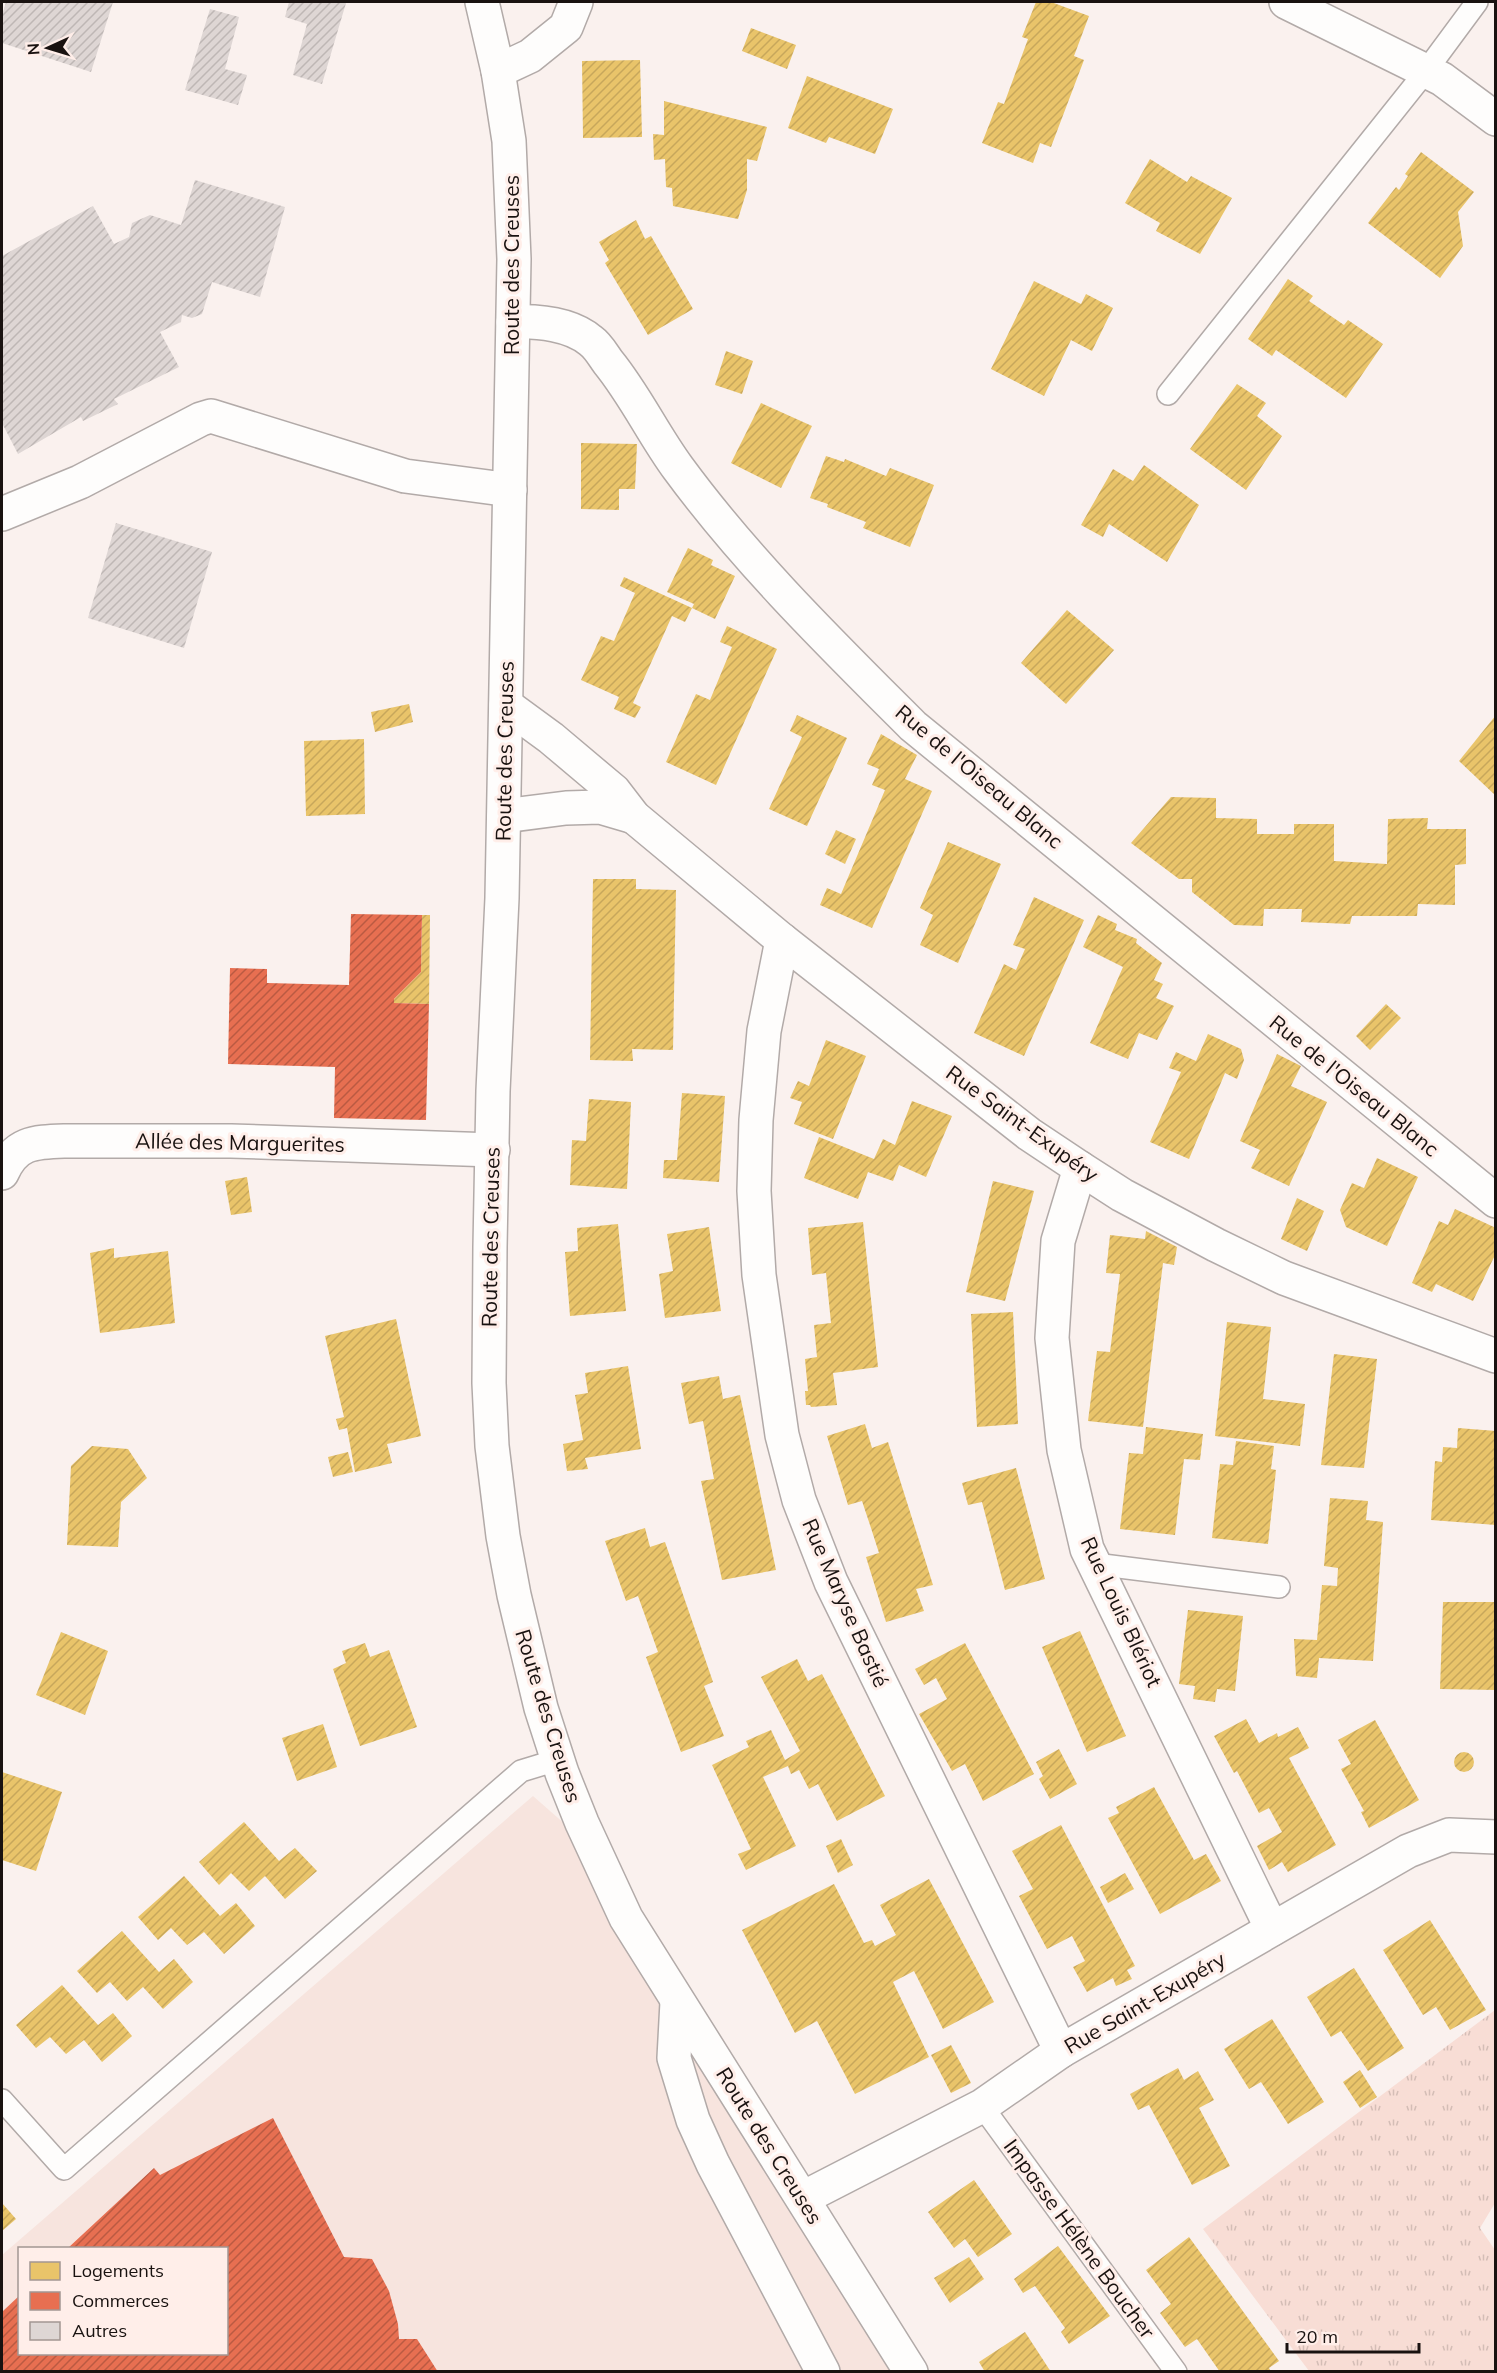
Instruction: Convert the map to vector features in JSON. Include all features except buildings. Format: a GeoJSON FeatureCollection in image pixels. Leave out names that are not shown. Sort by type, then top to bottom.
{"type":"FeatureCollection","features":[{"type":"Feature","properties":{"kind":"street","name":"Route des Creuses"},"geometry":{"type":"LineString","coordinates":[[482,2],[498,71],[512,169],[513,322],[504,816],[493,1091],[489,1383],[492,1446],[503,1536],[519,1621],[541,1708],[557,1760],[591,1847],[626,1918],[911,2372]]}},
{"type":"Feature","properties":{"kind":"street"},"geometry":{"type":"LineString","coordinates":[[498,71],[530,56],[566,27],[576,2]]}},
{"type":"Feature","properties":{"kind":"street"},"geometry":{"type":"LineString","coordinates":[[1286,2],[1442,79],[1496,119]]}},
{"type":"Feature","properties":{"kind":"street","name":"Rue de l'Oiseau Blanc"},"geometry":{"type":"LineString","coordinates":[[513,322],[569,328],[592,341],[619,375],[677,467],[757,566],[830,644],[913,726],[1496,1201]]}},
{"type":"Feature","properties":{"kind":"street"},"geometry":{"type":"LineString","coordinates":[[2,514],[80,482],[201,419],[211,416],[405,476],[510,490]]}},
{"type":"Feature","properties":{"kind":"street","name":"Rue Saint-Exupéry"},"geometry":{"type":"LineString","coordinates":[[506,705],[551,738],[614,791],[634,817],[782,940],[1029,1134],[1080,1168],[1122,1195],[1284,1278],[1496,1356]]}},
{"type":"Feature","properties":{"kind":"street","name":"Rue Saint-Exupéry"},"geometry":{"type":"LineString","coordinates":[[504,816],[566,808],[600,807],[634,817]]}},
{"type":"Feature","properties":{"kind":"street","name":"Rue Maryse Bastié"},"geometry":{"type":"LineString","coordinates":[[782,940],[764,1031],[756,1120],[754,1191],[759,1275],[782,1436],[800,1500],[831,1582],[1061,2051]]}},
{"type":"Feature","properties":{"kind":"street","name":"Allée des Marguerites"},"geometry":{"type":"LineString","coordinates":[[2,1173],[7,1160],[20,1148],[40,1142],[254,1142],[493,1150]]}},
{"type":"Feature","properties":{"kind":"street","name":"Rue Louis Blériot"},"geometry":{"type":"LineString","coordinates":[[1080,1168],[1058,1241],[1052,1338],[1064,1450],[1087,1549],[1272,1929]]}},
{"type":"Feature","properties":{"kind":"street","name":"Rue Saint-Exupéry"},"geometry":{"type":"LineString","coordinates":[[803,2198],[982,2106],[1061,2051],[1408,1851],[1449,1835],[1496,1837]]}},
{"type":"Feature","properties":{"kind":"street"},"geometry":{"type":"LineString","coordinates":[[677,2001],[674,2058],[693,2120],[713,2164],[823,2372]]}},
{"type":"Feature","properties":{"kind":"lane"},"geometry":{"type":"LineString","coordinates":[[1168,394],[1426,71],[1477,2]]}},
{"type":"Feature","properties":{"kind":"lane"},"geometry":{"type":"LineString","coordinates":[[1095,1564],[1279,1587]]}},
{"type":"Feature","properties":{"kind":"lane"},"geometry":{"type":"LineString","coordinates":[[2,2100],[64,2169],[521,1771],[557,1760]]}},
{"type":"Feature","properties":{"kind":"lane","name":"Impasse Hélène Boucher"},"geometry":{"type":"LineString","coordinates":[[982,2106],[1176,2372]]}},
{"type":"Feature","properties":{"kind":"shaded area"},"geometry":{"type":"Polygon","coordinates":[[[533,1796],[591,1847],[911,2371],[2,2371],[2,2255],[533,1796]]]}},
{"type":"Feature","properties":{"kind":"green space"},"geometry":{"type":"Polygon","coordinates":[[[1495,2010],[1495,2203],[1480,2228],[1495,2250],[1495,2371],[1309,2371],[1203,2229],[1495,2010]]]}}]}
